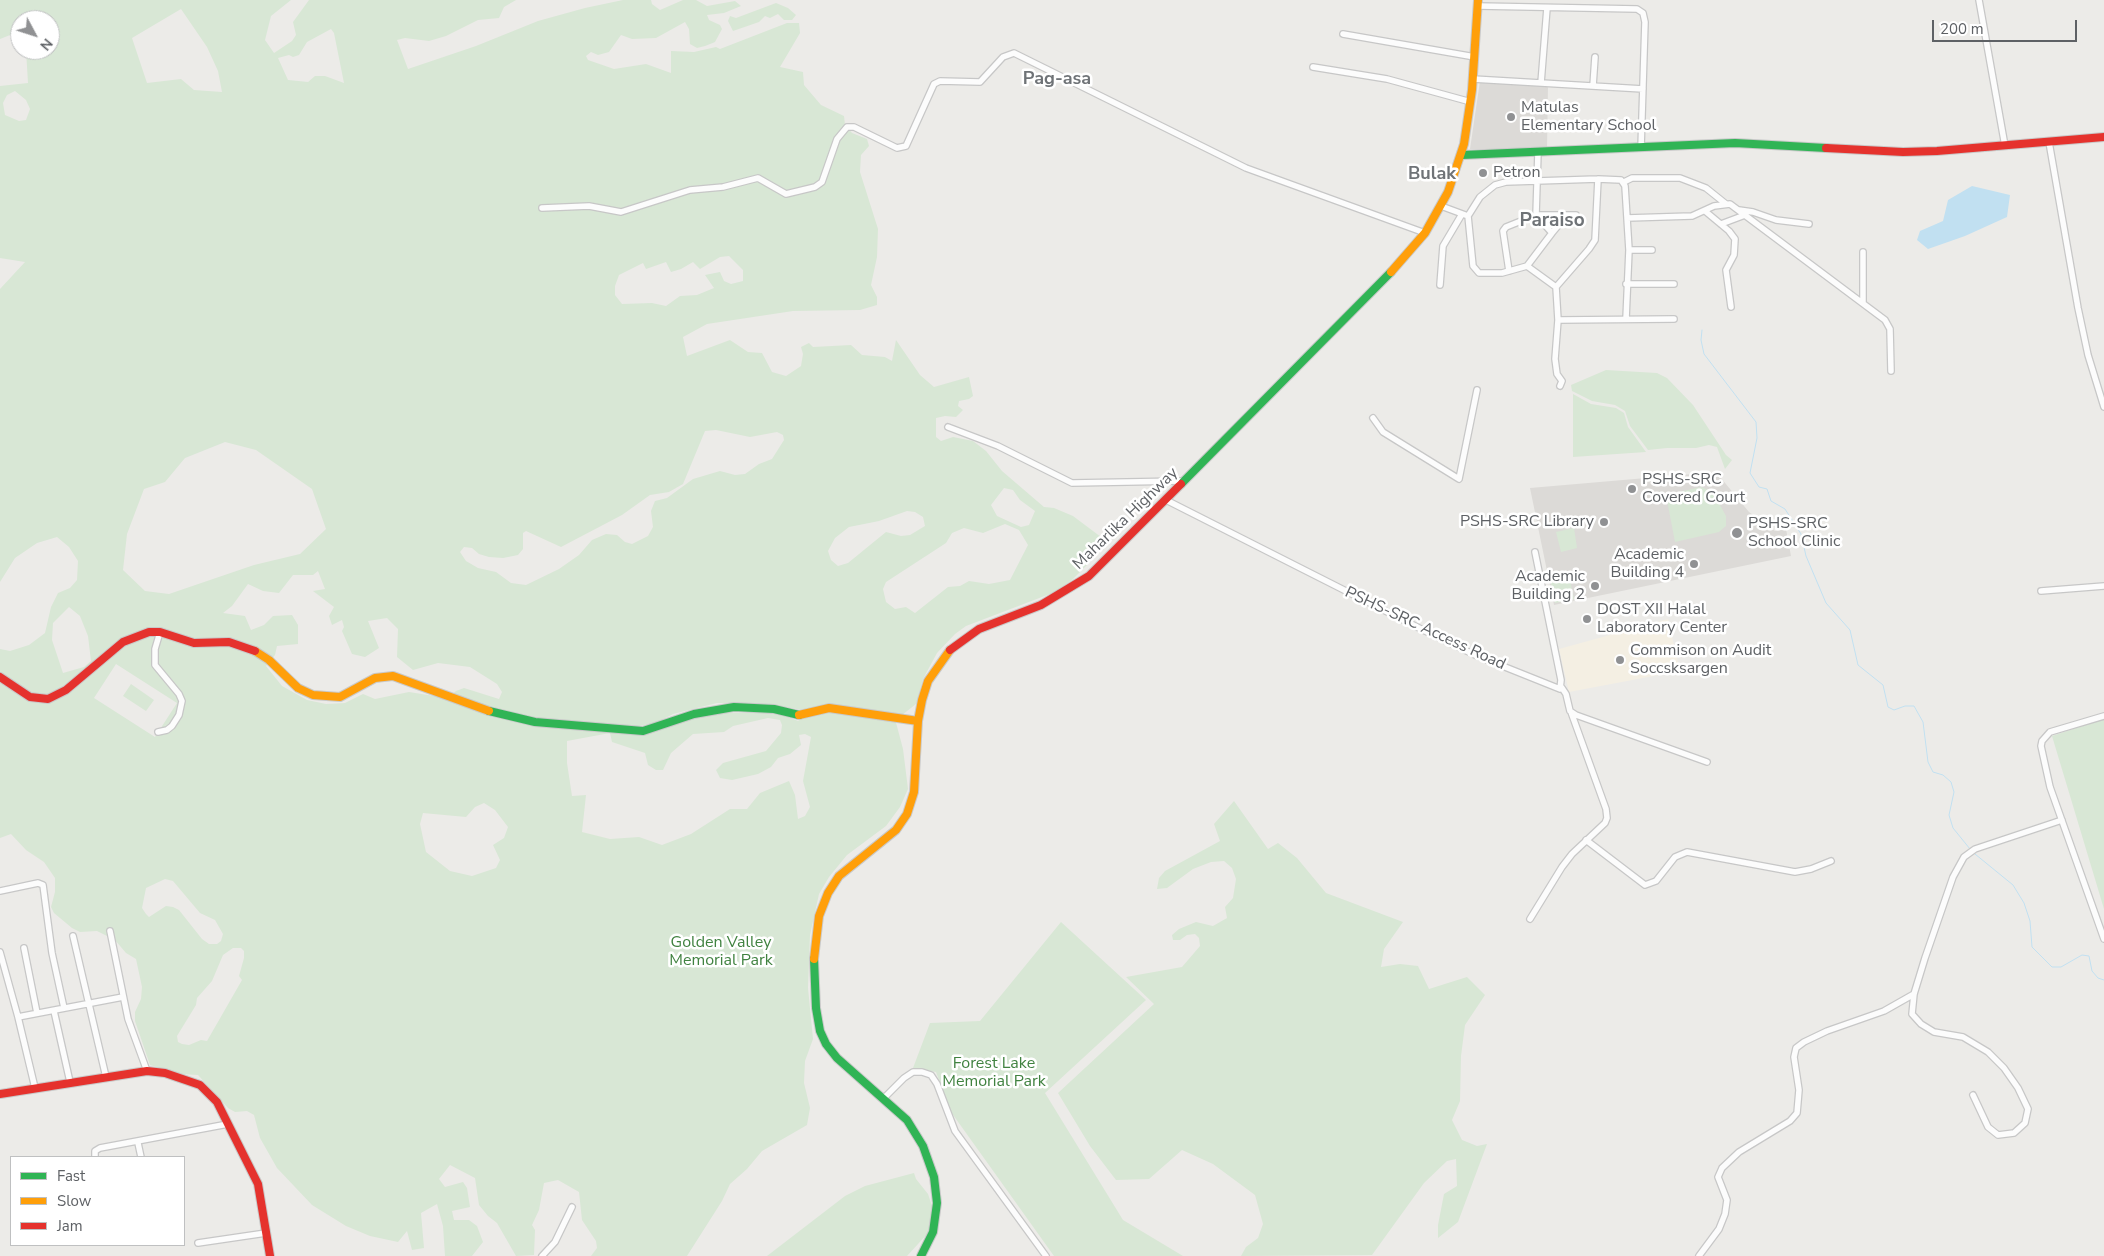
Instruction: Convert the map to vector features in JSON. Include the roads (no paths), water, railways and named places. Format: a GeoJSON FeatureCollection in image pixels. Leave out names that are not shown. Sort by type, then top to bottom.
{"type":"FeatureCollection","features":[{"type":"Feature","properties":{"kind":"main road","name":"Maharlika Highway"},"geometry":{"type":"LineString","coordinates":[[921,1256],[930,1242],[936,1221],[934,1177],[923,1146],[912,1126],[884,1098],[837,1058],[823,1038],[816,1008],[815,937],[828,892],[839,876],[896,830],[908,814],[914,792],[918,721],[928,681],[954,646],[979,629],[1041,605],[1078,585],[1101,565],[1396,268],[1425,233],[1441,206],[1462,155],[1471,102],[1478,3]]}},
{"type":"Feature","properties":{"kind":"main road"},"geometry":{"type":"LineString","coordinates":[[1462,155],[1744,143],[1903,152],[2005,146],[2104,137]]}},
{"type":"Feature","properties":{"kind":"main road"},"geometry":{"type":"LineString","coordinates":[[0,677],[30,697],[48,699],[66,690],[123,642],[149,632],[160,632],[194,643],[229,642],[250,648],[269,660],[298,688],[313,695],[340,697],[350,694],[375,678],[393,676],[501,714],[535,722],[643,731],[694,714],[734,708],[774,709],[798,715],[829,708],[918,721]]}},
{"type":"Feature","properties":{"kind":"main road"},"geometry":{"type":"LineString","coordinates":[[0,1093],[147,1072],[165,1074],[204,1088],[217,1102],[258,1184],[270,1256]]}},
{"type":"Feature","properties":{"kind":"street"},"geometry":{"type":"LineString","coordinates":[[1979,0],[2005,146]]}},
{"type":"Feature","properties":{"kind":"street"},"geometry":{"type":"LineString","coordinates":[[1478,3],[1547,8],[1637,9],[1643,12],[1646,22],[1641,148]]}},
{"type":"Feature","properties":{"kind":"street"},"geometry":{"type":"LineString","coordinates":[[1541,83],[1547,8]]}},
{"type":"Feature","properties":{"kind":"street"},"geometry":{"type":"LineString","coordinates":[[1343,34],[1475,57]]}},
{"type":"Feature","properties":{"kind":"street"},"geometry":{"type":"LineString","coordinates":[[542,208],[589,206],[621,212],[690,190],[724,187],[758,178],[786,194],[814,187],[824,177],[836,140],[847,127],[854,127],[897,148],[906,146],[934,84],[940,81],[980,82],[1003,57],[1014,53],[1246,168],[1425,233]]}},
{"type":"Feature","properties":{"kind":"street"},"geometry":{"type":"LineString","coordinates":[[1593,86],[1594,57]]}},
{"type":"Feature","properties":{"kind":"street"},"geometry":{"type":"LineString","coordinates":[[1313,67],[1386,79],[1471,102]]}},
{"type":"Feature","properties":{"kind":"street"},"geometry":{"type":"LineString","coordinates":[[1473,79],[1643,89]]}},
{"type":"Feature","properties":{"kind":"street"},"geometry":{"type":"LineString","coordinates":[[2049,142],[2078,308],[2088,355],[2104,407]]}},
{"type":"Feature","properties":{"kind":"street"},"geometry":{"type":"LineString","coordinates":[[1538,152],[1536,215],[1552,233]]}},
{"type":"Feature","properties":{"kind":"street"},"geometry":{"type":"LineString","coordinates":[[1440,285],[1443,246],[1480,196],[1495,185],[1514,180],[1617,179],[1624,182],[1632,178],[1680,178],[1706,188],[1726,204],[1739,210],[1863,302],[1888,324],[1891,371]]}},
{"type":"Feature","properties":{"kind":"street"},"geometry":{"type":"LineString","coordinates":[[1560,386],[1562,381],[1557,374],[1555,359],[1558,320],[1556,286],[1595,240],[1598,179]]}},
{"type":"Feature","properties":{"kind":"street"},"geometry":{"type":"LineString","coordinates":[[1624,182],[1628,250],[1626,319]]}},
{"type":"Feature","properties":{"kind":"street"},"geometry":{"type":"LineString","coordinates":[[1627,218],[1684,216],[1726,204]]}},
{"type":"Feature","properties":{"kind":"street"},"geometry":{"type":"LineString","coordinates":[[1441,206],[1465,215]]}},
{"type":"Feature","properties":{"kind":"street"},"geometry":{"type":"LineString","coordinates":[[1705,210],[1735,239],[1734,255],[1726,270],[1731,307]]}},
{"type":"Feature","properties":{"kind":"street"},"geometry":{"type":"LineString","coordinates":[[1739,210],[1753,212],[1776,220],[1809,224]]}},
{"type":"Feature","properties":{"kind":"street"},"geometry":{"type":"LineString","coordinates":[[1465,215],[1474,268],[1483,274],[1509,272],[1527,266],[1567,215]]}},
{"type":"Feature","properties":{"kind":"street"},"geometry":{"type":"LineString","coordinates":[[1509,272],[1504,230],[1536,215],[1576,215]]}},
{"type":"Feature","properties":{"kind":"street"},"geometry":{"type":"LineString","coordinates":[[1721,224],[1745,215]]}},
{"type":"Feature","properties":{"kind":"street"},"geometry":{"type":"LineString","coordinates":[[1628,250],[1652,250]]}},
{"type":"Feature","properties":{"kind":"street"},"geometry":{"type":"LineString","coordinates":[[1863,252],[1863,302]]}},
{"type":"Feature","properties":{"kind":"street"},"geometry":{"type":"LineString","coordinates":[[1527,266],[1556,286]]}},
{"type":"Feature","properties":{"kind":"street"},"geometry":{"type":"LineString","coordinates":[[1626,284],[1674,284]]}},
{"type":"Feature","properties":{"kind":"street"},"geometry":{"type":"LineString","coordinates":[[1558,320],[1674,319]]}},
{"type":"Feature","properties":{"kind":"street"},"geometry":{"type":"LineString","coordinates":[[1372,418],[1383,432],[1459,479],[1477,390]]}},
{"type":"Feature","properties":{"kind":"street"},"geometry":{"type":"LineString","coordinates":[[948,427],[998,446],[1072,483],[1184,481]]}},
{"type":"Feature","properties":{"kind":"street","name":"PSHS-SRC Access Road"},"geometry":{"type":"LineString","coordinates":[[1166,500],[1440,639],[1556,689],[1562,688]]}},
{"type":"Feature","properties":{"kind":"street"},"geometry":{"type":"LineString","coordinates":[[1530,919],[1562,866],[1605,823],[1608,815],[1566,694],[1562,688],[1535,552]]}},
{"type":"Feature","properties":{"kind":"street"},"geometry":{"type":"LineString","coordinates":[[2041,591],[2104,586]]}},
{"type":"Feature","properties":{"kind":"street"},"geometry":{"type":"LineString","coordinates":[[158,732],[167,730],[172,726],[179,715],[182,701],[179,694],[155,665],[155,648],[160,632]]}},
{"type":"Feature","properties":{"kind":"street"},"geometry":{"type":"LineString","coordinates":[[1571,712],[1707,762]]}},
{"type":"Feature","properties":{"kind":"street"},"geometry":{"type":"LineString","coordinates":[[2104,716],[2050,732],[2042,741],[2042,752],[2047,776],[2104,939]]}},
{"type":"Feature","properties":{"kind":"street"},"geometry":{"type":"LineString","coordinates":[[1973,1095],[1988,1127],[1998,1135],[2014,1133],[2025,1123],[2028,1116],[2026,1104],[2018,1088],[2004,1068],[1976,1043],[1963,1037],[1934,1032],[1921,1024],[1912,1014],[1914,994],[1952,877],[1964,857],[1974,849],[2062,820]]}},
{"type":"Feature","properties":{"kind":"street"},"geometry":{"type":"LineString","coordinates":[[1586,840],[1645,885],[1656,881],[1678,854],[1687,852],[1795,872],[1811,870],[1831,861]]}},
{"type":"Feature","properties":{"kind":"street"},"geometry":{"type":"LineString","coordinates":[[0,890],[38,883],[43,885],[52,953],[64,1008]]}},
{"type":"Feature","properties":{"kind":"street"},"geometry":{"type":"LineString","coordinates":[[110,931],[133,1038],[147,1072]]}},
{"type":"Feature","properties":{"kind":"street"},"geometry":{"type":"LineString","coordinates":[[73,936],[106,1077]]}},
{"type":"Feature","properties":{"kind":"street"},"geometry":{"type":"LineString","coordinates":[[24,948],[37,1013]]}},
{"type":"Feature","properties":{"kind":"street"},"geometry":{"type":"LineString","coordinates":[[0,952],[35,1088]]}},
{"type":"Feature","properties":{"kind":"street"},"geometry":{"type":"LineString","coordinates":[[1699,1256],[1719,1229],[1725,1214],[1727,1200],[1718,1177],[1722,1168],[1739,1152],[1790,1121],[1797,1113],[1799,1096],[1794,1057],[1796,1048],[1827,1031],[1884,1011],[1914,994]]}},
{"type":"Feature","properties":{"kind":"street"},"geometry":{"type":"LineString","coordinates":[[18,1017],[123,997]]}},
{"type":"Feature","properties":{"kind":"street"},"geometry":{"type":"LineString","coordinates":[[54,1011],[70,1082]]}},
{"type":"Feature","properties":{"kind":"street"},"geometry":{"type":"LineString","coordinates":[[884,1098],[904,1078],[913,1072],[931,1075],[937,1084],[955,1131],[1046,1256]]}},
{"type":"Feature","properties":{"kind":"street"},"geometry":{"type":"LineString","coordinates":[[95,1156],[96,1151],[100,1148],[138,1143],[148,1138],[228,1124]]}},
{"type":"Feature","properties":{"kind":"street"},"geometry":{"type":"LineString","coordinates":[[138,1143],[141,1156]]}},
{"type":"Feature","properties":{"kind":"street"},"geometry":{"type":"LineString","coordinates":[[542,1256],[552,1246],[572,1208]]}},
{"type":"Feature","properties":{"kind":"street"},"geometry":{"type":"LineString","coordinates":[[198,1243],[266,1233]]}},
{"type":"Feature","properties":{"kind":"water"},"geometry":{"type":"Polygon","coordinates":[[[1972,186],[2010,195],[2007,217],[1965,236],[1928,249],[1917,240],[1920,231],[1943,221],[1948,200],[1972,186]]]}},
{"type":"Feature","properties":{"kind":"waterway"},"geometry":{"type":"LineString","coordinates":[[1702,330],[1701,340],[1704,354],[1756,422],[1757,438],[1750,473],[1759,487],[1767,489],[1771,501],[1785,509],[1801,534],[1806,556],[1826,603],[1850,630],[1858,665],[1883,685],[1888,707],[1894,710],[1905,706],[1914,706],[1923,722],[1928,762],[1933,772],[1943,775],[1951,782],[1954,792],[1949,815],[1953,828],[1970,849]]}},
{"type":"Feature","properties":{"kind":"waterway"},"geometry":{"type":"LineString","coordinates":[[1975,854],[2013,885],[2024,903],[2030,921],[2032,947],[2052,967],[2061,967],[2082,955],[2089,956],[2092,971],[2098,978],[2104,980]]}},
{"type":"Feature","properties":{"kind":"place","name":"Matulas Elementary School"},"geometry":{"type":"Point","coordinates":[1511,117]}},
{"type":"Feature","properties":{"kind":"place","name":"Petron"},"geometry":{"type":"Point","coordinates":[1483,173]}},
{"type":"Feature","properties":{"kind":"place","name":"PSHS-SRC Covered Court"},"geometry":{"type":"Point","coordinates":[1632,489]}},
{"type":"Feature","properties":{"kind":"place","name":"PSHS-SRC Library"},"geometry":{"type":"Point","coordinates":[1604,522]}},
{"type":"Feature","properties":{"kind":"place","name":"PSHS-SRC School Clinic"},"geometry":{"type":"Point","coordinates":[1737,533]}},
{"type":"Feature","properties":{"kind":"place","name":"Academic Building 4"},"geometry":{"type":"Point","coordinates":[1694,564]}},
{"type":"Feature","properties":{"kind":"place","name":"Academic Building 2"},"geometry":{"type":"Point","coordinates":[1595,586]}},
{"type":"Feature","properties":{"kind":"place","name":"DOST XII Halal Laboratory Center"},"geometry":{"type":"Point","coordinates":[1587,619]}},
{"type":"Feature","properties":{"kind":"place","name":"Commison on Audit Soccsksargen"},"geometry":{"type":"Point","coordinates":[1620,660]}},
{"type":"Feature","properties":{"kind":"district","name":"Pag-asa"},"geometry":{"type":"Point","coordinates":[1057,80]}},
{"type":"Feature","properties":{"kind":"district","name":"Bulak"},"geometry":{"type":"Point","coordinates":[1432,175]}},
{"type":"Feature","properties":{"kind":"district","name":"Paraiso"},"geometry":{"type":"Point","coordinates":[1552,221]}},
{"type":"Feature","properties":{"kind":"park label","name":"Golden Valley Memorial Park"},"geometry":{"type":"Point","coordinates":[721,952]}},
{"type":"Feature","properties":{"kind":"park label","name":"Forest Lake Memorial Park"},"geometry":{"type":"Point","coordinates":[994,1073]}}]}
